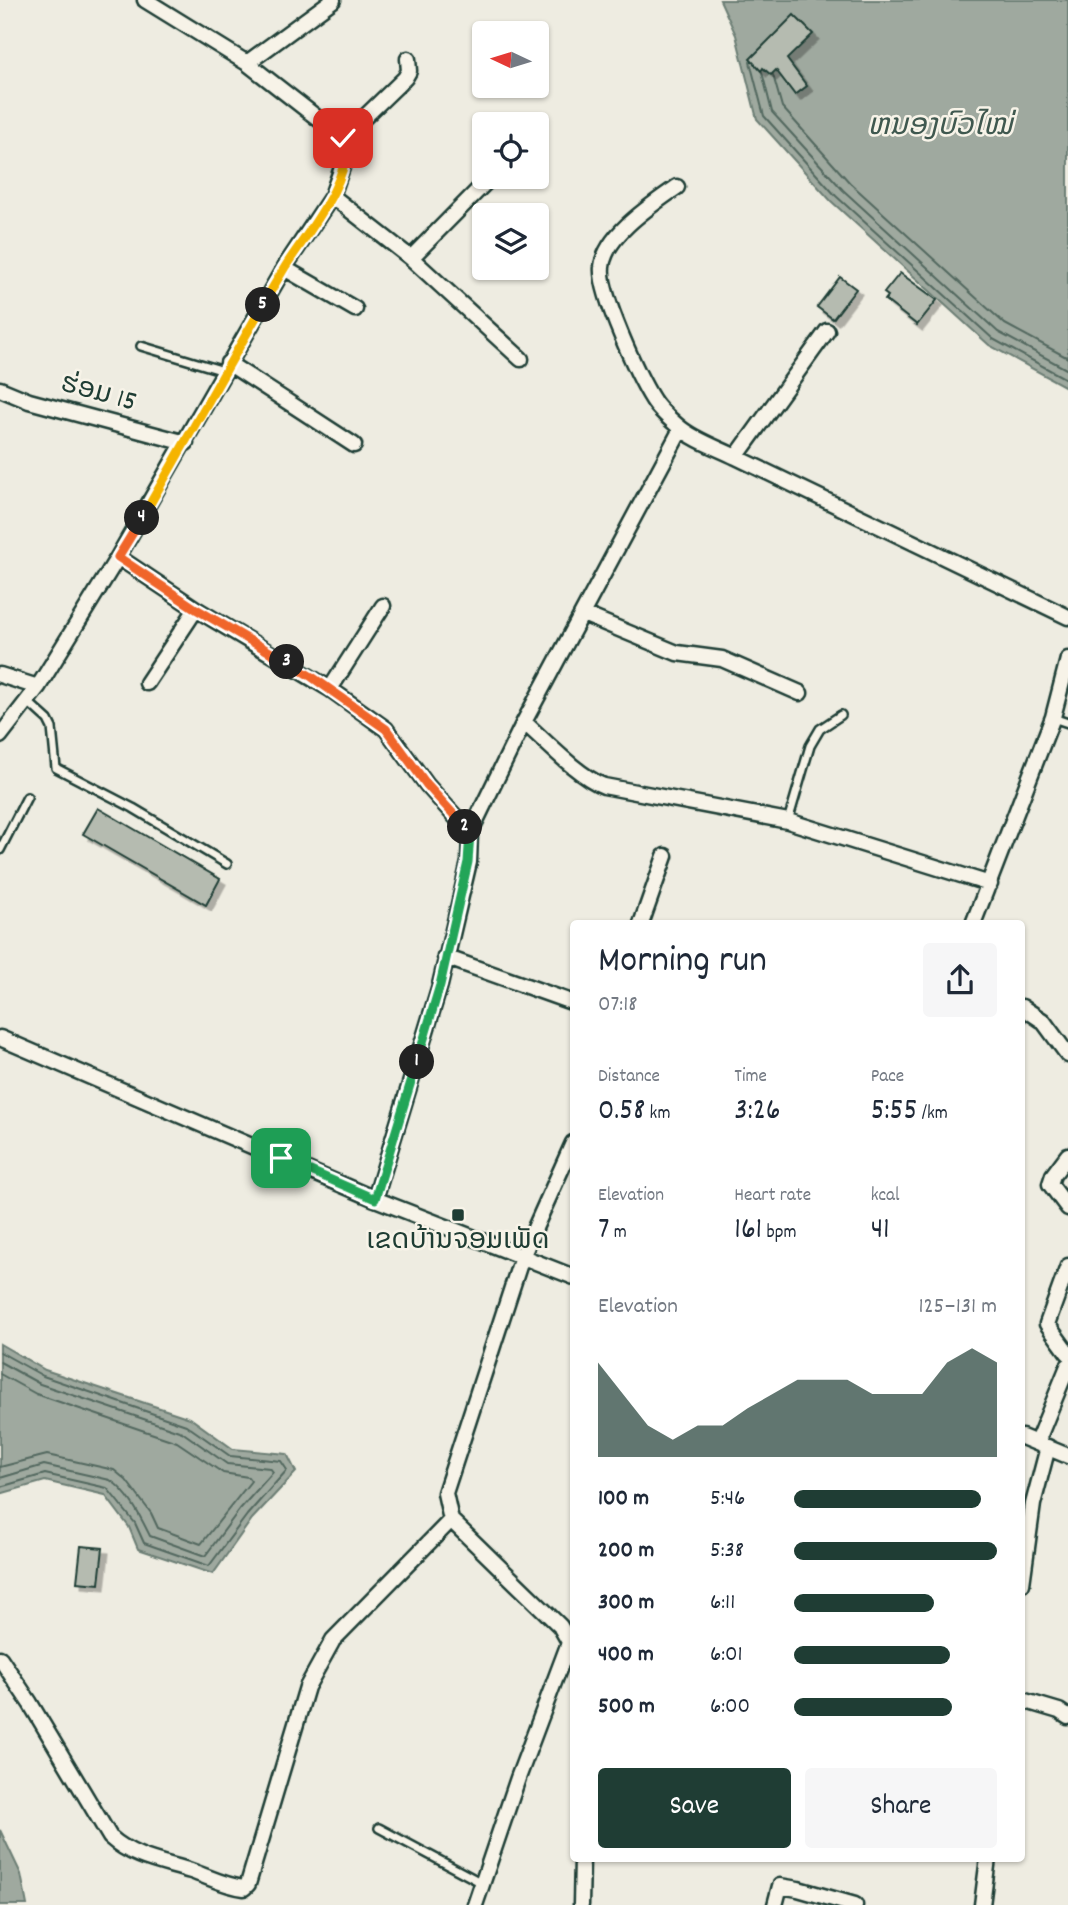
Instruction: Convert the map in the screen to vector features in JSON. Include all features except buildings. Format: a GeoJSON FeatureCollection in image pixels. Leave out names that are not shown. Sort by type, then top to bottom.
{"type":"FeatureCollection","features":[{"type":"Feature","properties":{"kind":"street"},"geometry":{"type":"LineString","coordinates":[[0,736],[38,687],[118,557],[186,443],[226,367],[284,268],[332,196],[345,159],[346,146],[343,138],[247,64],[145,0]]}},
{"type":"Feature","properties":{"kind":"street"},"geometry":{"type":"LineString","coordinates":[[247,64],[333,0]]}},
{"type":"Feature","properties":{"kind":"street"},"geometry":{"type":"LineString","coordinates":[[343,138],[405,78],[409,71],[408,59]]}},
{"type":"Feature","properties":{"kind":"street"},"geometry":{"type":"LineString","coordinates":[[677,187],[650,206],[620,233],[608,250],[602,267],[605,295],[654,401],[681,429],[1068,617]]}},
{"type":"Feature","properties":{"kind":"street"},"geometry":{"type":"LineString","coordinates":[[411,258],[479,189]]}},
{"type":"Feature","properties":{"kind":"street"},"geometry":{"type":"LineString","coordinates":[[332,196],[411,258],[521,359]]}},
{"type":"Feature","properties":{"kind":"street"},"geometry":{"type":"LineString","coordinates":[[284,268],[355,309]]}},
{"type":"Feature","properties":{"kind":"street"},"geometry":{"type":"LineString","coordinates":[[736,457],[827,331]]}},
{"type":"Feature","properties":{"kind":"street"},"geometry":{"type":"LineString","coordinates":[[226,367],[354,445]]}},
{"type":"Feature","properties":{"kind":"street","name":"ຮ່ອມ 15"},"geometry":{"type":"LineString","coordinates":[[0,389],[29,401],[186,443]]}},
{"type":"Feature","properties":{"kind":"street"},"geometry":{"type":"LineString","coordinates":[[375,1199],[440,985],[468,862],[470,833],[524,722],[681,429]]}},
{"type":"Feature","properties":{"kind":"street"},"geometry":{"type":"LineString","coordinates":[[118,557],[196,609],[330,689],[386,729],[427,785],[470,833]]}},
{"type":"Feature","properties":{"kind":"street"},"geometry":{"type":"LineString","coordinates":[[330,689],[383,606]]}},
{"type":"Feature","properties":{"kind":"street"},"geometry":{"type":"LineString","coordinates":[[147,683],[196,609]]}},
{"type":"Feature","properties":{"kind":"street"},"geometry":{"type":"LineString","coordinates":[[583,614],[677,653],[722,659],[800,693]]}},
{"type":"Feature","properties":{"kind":"street"},"geometry":{"type":"LineString","coordinates":[[975,920],[1053,717],[1068,659]]}},
{"type":"Feature","properties":{"kind":"street"},"geometry":{"type":"LineString","coordinates":[[0,675],[38,687]]}},
{"type":"Feature","properties":{"kind":"street"},"geometry":{"type":"LineString","coordinates":[[524,722],[598,784],[788,821],[990,884]]}},
{"type":"Feature","properties":{"kind":"street"},"geometry":{"type":"LineString","coordinates":[[643,920],[665,856]]}},
{"type":"Feature","properties":{"kind":"street"},"geometry":{"type":"LineString","coordinates":[[445,957],[570,1002]]}},
{"type":"Feature","properties":{"kind":"street"},"geometry":{"type":"LineString","coordinates":[[1025,1009],[1043,1021],[1068,1055]]}},
{"type":"Feature","properties":{"kind":"street"},"geometry":{"type":"LineString","coordinates":[[0,1038],[375,1199],[570,1275]]}},
{"type":"Feature","properties":{"kind":"street"},"geometry":{"type":"LineString","coordinates":[[570,1150],[522,1257],[445,1493],[451,1520],[560,1626],[570,1643]]}},
{"type":"Feature","properties":{"kind":"street"},"geometry":{"type":"LineString","coordinates":[[1068,1155],[1053,1175],[1050,1184],[1068,1208]]}},
{"type":"Feature","properties":{"kind":"street"},"geometry":{"type":"LineString","coordinates":[[1068,1266],[1047,1324],[1068,1353]]}},
{"type":"Feature","properties":{"kind":"street"},"geometry":{"type":"LineString","coordinates":[[1025,1562],[1042,1445],[1068,1366]]}},
{"type":"Feature","properties":{"kind":"street"},"geometry":{"type":"LineString","coordinates":[[1025,1438],[1068,1456]]}},
{"type":"Feature","properties":{"kind":"street"},"geometry":{"type":"LineString","coordinates":[[0,1658],[110,1837],[136,1855],[244,1888],[248,1884],[307,1687],[333,1640],[451,1520]]}},
{"type":"Feature","properties":{"kind":"street"},"geometry":{"type":"LineString","coordinates":[[475,1905],[570,1651]]}},
{"type":"Feature","properties":{"kind":"street"},"geometry":{"type":"LineString","coordinates":[[1025,1701],[1068,1717]]}},
{"type":"Feature","properties":{"kind":"street"},"geometry":{"type":"LineString","coordinates":[[581,1905],[582,1862]]}},
{"type":"Feature","properties":{"kind":"street"},"geometry":{"type":"LineString","coordinates":[[982,1905],[987,1862]]}},
{"type":"Feature","properties":{"kind":"street"},"geometry":{"type":"LineString","coordinates":[[775,1905],[780,1886],[855,1905]]}},
{"type":"Feature","properties":{"kind":"lane"},"geometry":{"type":"LineString","coordinates":[[141,346],[226,367]]}},
{"type":"Feature","properties":{"kind":"lane"},"geometry":{"type":"LineString","coordinates":[[27,701],[48,720],[52,728],[56,768],[133,808],[227,864]]}},
{"type":"Feature","properties":{"kind":"lane"},"geometry":{"type":"LineString","coordinates":[[788,821],[810,746],[820,729],[841,715]]}},
{"type":"Feature","properties":{"kind":"lane"},"geometry":{"type":"LineString","coordinates":[[1053,717],[1068,723]]}},
{"type":"Feature","properties":{"kind":"lane"},"geometry":{"type":"LineString","coordinates":[[0,850],[27,797]]}},
{"type":"Feature","properties":{"kind":"lane"},"geometry":{"type":"LineString","coordinates":[[379,1828],[482,1883]]}},
{"type":"Feature","properties":{"kind":"water","name":"ຫນອງບົວໄໝ່"},"geometry":{"type":"Polygon","coordinates":[[[720,0],[1068,0],[1068,388],[989,345],[831,201],[757,119],[736,35],[720,0]]]}},
{"type":"Feature","properties":{"kind":"water"},"geometry":{"type":"Polygon","coordinates":[[[0,1344],[45,1370],[190,1418],[233,1449],[287,1454],[296,1472],[252,1519],[213,1574],[138,1549],[129,1527],[105,1495],[45,1481],[0,1494],[0,1344]]]}},
{"type":"Feature","properties":{"kind":"water"},"geometry":{"type":"Polygon","coordinates":[[[0,1830],[21,1874],[27,1905],[0,1905],[0,1830]]]}},
{"type":"Feature","properties":{"kind":"place","name":"ເຂດບ້ານຈອມເພັດ"},"geometry":{"type":"Point","coordinates":[458,1215]}},
{"type":"Feature","properties":{"kind":"route"},"geometry":{"type":"LineString","coordinates":[[281,1158],[375,1199],[440,985],[468,862],[470,833],[427,785],[386,729],[312,677],[196,609],[118,557],[186,443],[228,363],[284,268],[332,196],[345,159],[346,146],[343,138]]}}]}
